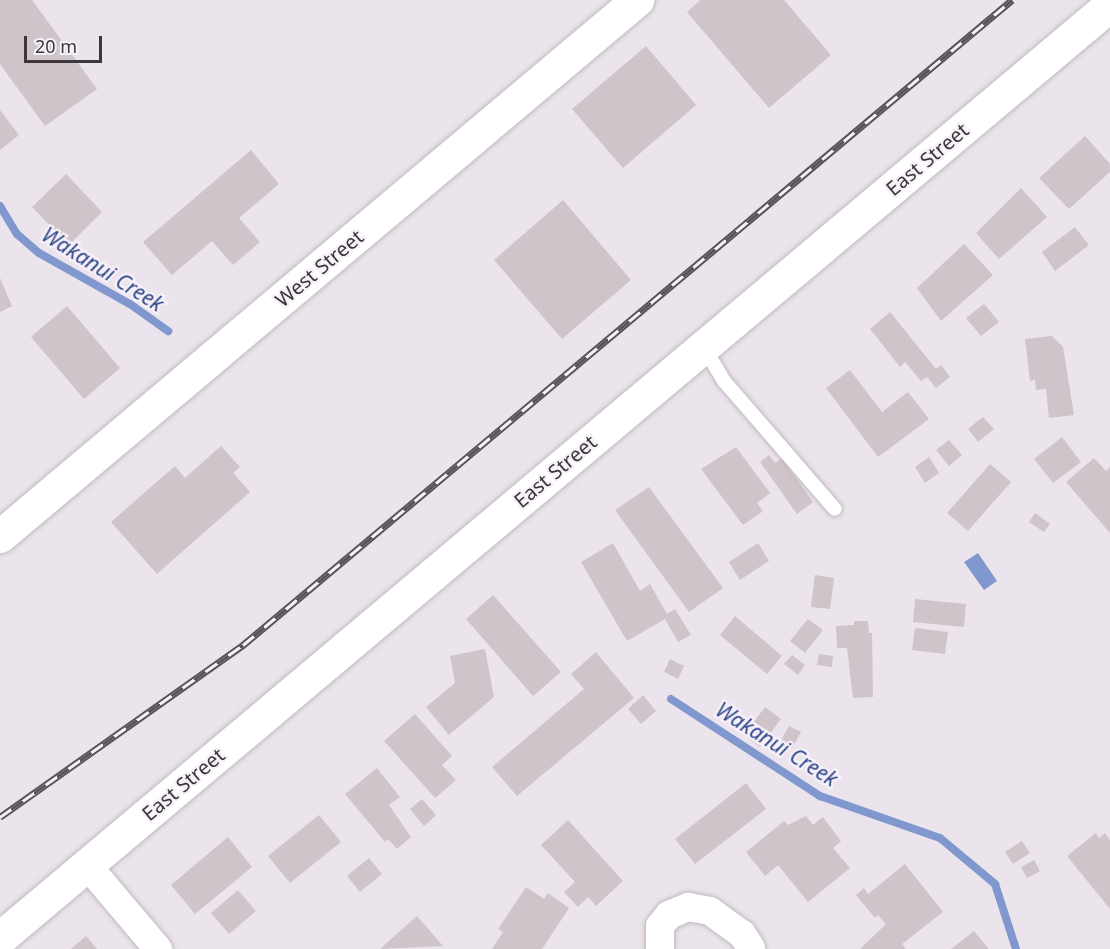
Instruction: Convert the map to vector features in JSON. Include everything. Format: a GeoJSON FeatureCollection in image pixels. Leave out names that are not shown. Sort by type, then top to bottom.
{"type":"FeatureCollection","features":[{"type":"Feature","properties":{"kind":"main road","name":"West Street"},"geometry":{"type":"LineString","coordinates":[[0,536],[637,0]]}},
{"type":"Feature","properties":{"kind":"main road","name":"East Street"},"geometry":{"type":"LineString","coordinates":[[0,938],[1110,5]]}},
{"type":"Feature","properties":{"kind":"street"},"geometry":{"type":"LineString","coordinates":[[87,865],[158,949]]}},
{"type":"Feature","properties":{"kind":"street"},"geometry":{"type":"LineString","coordinates":[[660,949],[660,927],[669,915],[688,907],[710,911],[742,934],[754,949]]}},
{"type":"Feature","properties":{"kind":"lane"},"geometry":{"type":"LineString","coordinates":[[703,346],[724,381],[835,509]]}},
{"type":"Feature","properties":{"kind":"water"},"geometry":{"type":"Polygon","coordinates":[[[978,553],[997,581],[984,590],[964,562],[978,553]]]}},
{"type":"Feature","properties":{"kind":"building"},"geometry":{"type":"Polygon","coordinates":[[[0,0],[32,0],[97,89],[45,126],[0,64],[0,0]]]}},
{"type":"Feature","properties":{"kind":"building"},"geometry":{"type":"Polygon","coordinates":[[[700,0],[784,0],[831,55],[769,108],[687,12],[700,0]]]}},
{"type":"Feature","properties":{"kind":"building"},"geometry":{"type":"Polygon","coordinates":[[[646,46],[696,105],[623,168],[572,109],[646,46]]]}},
{"type":"Feature","properties":{"kind":"building"},"geometry":{"type":"Polygon","coordinates":[[[0,110],[19,135],[0,150],[0,110]]]}},
{"type":"Feature","properties":{"kind":"building"},"geometry":{"type":"Polygon","coordinates":[[[1085,136],[1110,164],[1110,172],[1069,209],[1039,178],[1085,136]]]}},
{"type":"Feature","properties":{"kind":"building"},"geometry":{"type":"Polygon","coordinates":[[[251,150],[279,184],[239,218],[260,242],[233,265],[212,241],[172,275],[143,242],[251,150]]]}},
{"type":"Feature","properties":{"kind":"building"},"geometry":{"type":"Polygon","coordinates":[[[66,174],[102,212],[69,245],[32,207],[66,174]]]}},
{"type":"Feature","properties":{"kind":"building"},"geometry":{"type":"Polygon","coordinates":[[[1021,188],[1047,217],[999,259],[976,233],[1021,188]]]}},
{"type":"Feature","properties":{"kind":"building"},"geometry":{"type":"Polygon","coordinates":[[[563,200],[631,280],[562,339],[494,260],[563,200]]]}},
{"type":"Feature","properties":{"kind":"building"},"geometry":{"type":"Polygon","coordinates":[[[1075,227],[1089,245],[1055,271],[1042,252],[1075,227]]]}},
{"type":"Feature","properties":{"kind":"building"},"geometry":{"type":"Polygon","coordinates":[[[964,244],[993,275],[941,321],[917,288],[964,244]]]}},
{"type":"Feature","properties":{"kind":"building"},"geometry":{"type":"Polygon","coordinates":[[[0,278],[12,306],[0,312],[0,278]]]}},
{"type":"Feature","properties":{"kind":"building"},"geometry":{"type":"Polygon","coordinates":[[[984,304],[999,322],[981,336],[966,318],[984,304]]]}},
{"type":"Feature","properties":{"kind":"building"},"geometry":{"type":"Polygon","coordinates":[[[67,306],[120,368],[84,399],[31,337],[67,306]]]}},
{"type":"Feature","properties":{"kind":"building"},"geometry":{"type":"Polygon","coordinates":[[[890,312],[936,369],[941,365],[950,377],[936,388],[927,377],[921,381],[905,362],[900,367],[870,329],[890,312]]]}},
{"type":"Feature","properties":{"kind":"building"},"geometry":{"type":"Polygon","coordinates":[[[1052,336],[1063,347],[1074,415],[1049,418],[1046,389],[1036,390],[1035,380],[1030,381],[1025,339],[1052,336]]]}},
{"type":"Feature","properties":{"kind":"building"},"geometry":{"type":"Polygon","coordinates":[[[850,370],[882,412],[908,392],[929,419],[878,457],[826,388],[850,370]]]}},
{"type":"Feature","properties":{"kind":"building"},"geometry":{"type":"Polygon","coordinates":[[[983,417],[994,429],[978,442],[968,429],[983,417]]]}},
{"type":"Feature","properties":{"kind":"building"},"geometry":{"type":"Polygon","coordinates":[[[1062,437],[1081,462],[1053,483],[1034,459],[1062,437]]]}},
{"type":"Feature","properties":{"kind":"building"},"geometry":{"type":"Polygon","coordinates":[[[949,440],[962,455],[949,466],[936,450],[949,440]]]}},
{"type":"Feature","properties":{"kind":"building"},"geometry":{"type":"Polygon","coordinates":[[[221,446],[240,467],[233,473],[250,492],[157,574],[111,522],[175,466],[185,478],[221,446]]]}},
{"type":"Feature","properties":{"kind":"building"},"geometry":{"type":"Polygon","coordinates":[[[736,447],[770,493],[757,503],[763,511],[743,525],[701,469],[736,447]]]}},
{"type":"Feature","properties":{"kind":"building"},"geometry":{"type":"Polygon","coordinates":[[[769,455],[775,463],[782,458],[813,502],[797,514],[760,462],[769,455]]]}},
{"type":"Feature","properties":{"kind":"building"},"geometry":{"type":"Polygon","coordinates":[[[929,457],[939,473],[925,483],[915,467],[929,457]]]}},
{"type":"Feature","properties":{"kind":"building"},"geometry":{"type":"Polygon","coordinates":[[[1094,458],[1106,471],[1110,467],[1110,533],[1066,482],[1094,458]]]}},
{"type":"Feature","properties":{"kind":"building"},"geometry":{"type":"Polygon","coordinates":[[[990,464],[1011,482],[968,531],[947,513],[990,464]]]}},
{"type":"Feature","properties":{"kind":"building"},"geometry":{"type":"Polygon","coordinates":[[[649,487],[723,588],[689,612],[615,510],[649,487]]]}},
{"type":"Feature","properties":{"kind":"building"},"geometry":{"type":"Polygon","coordinates":[[[1035,513],[1050,524],[1044,532],[1029,522],[1035,513]]]}},
{"type":"Feature","properties":{"kind":"building"},"geometry":{"type":"Polygon","coordinates":[[[613,543],[640,591],[650,584],[667,614],[675,609],[691,635],[678,642],[665,619],[627,641],[581,562],[613,543]]]}},
{"type":"Feature","properties":{"kind":"building"},"geometry":{"type":"Polygon","coordinates":[[[758,543],[769,561],[740,580],[729,562],[758,543]]]}},
{"type":"Feature","properties":{"kind":"building"},"geometry":{"type":"Polygon","coordinates":[[[815,575],[834,578],[830,609],[811,607],[815,575]]]}},
{"type":"Feature","properties":{"kind":"building"},"geometry":{"type":"Polygon","coordinates":[[[493,595],[561,672],[533,696],[466,619],[493,595]]]}},
{"type":"Feature","properties":{"kind":"building"},"geometry":{"type":"Polygon","coordinates":[[[915,599],[966,604],[964,627],[913,622],[915,599]]]}},
{"type":"Feature","properties":{"kind":"building"},"geometry":{"type":"Polygon","coordinates":[[[735,616],[782,656],[767,674],[720,635],[735,616]]]}},
{"type":"Feature","properties":{"kind":"building"},"geometry":{"type":"Polygon","coordinates":[[[808,619],[823,630],[805,653],[790,641],[808,619]]]}},
{"type":"Feature","properties":{"kind":"building"},"geometry":{"type":"Polygon","coordinates":[[[854,621],[868,621],[869,633],[872,633],[873,697],[853,698],[847,648],[837,648],[836,626],[854,625],[854,621]]]}},
{"type":"Feature","properties":{"kind":"building"},"geometry":{"type":"Polygon","coordinates":[[[915,628],[948,632],[945,654],[912,650],[915,628]]]}},
{"type":"Feature","properties":{"kind":"building"},"geometry":{"type":"Polygon","coordinates":[[[485,649],[494,697],[449,735],[426,707],[455,683],[450,656],[485,649]]]}},
{"type":"Feature","properties":{"kind":"building"},"geometry":{"type":"Polygon","coordinates":[[[596,652],[634,698],[517,796],[492,767],[584,689],[571,674],[596,652]]]}},
{"type":"Feature","properties":{"kind":"building"},"geometry":{"type":"Polygon","coordinates":[[[819,654],[833,656],[832,667],[817,665],[819,654]]]}},
{"type":"Feature","properties":{"kind":"building"},"geometry":{"type":"Polygon","coordinates":[[[792,655],[805,665],[798,675],[784,664],[792,655]]]}},
{"type":"Feature","properties":{"kind":"building"},"geometry":{"type":"Polygon","coordinates":[[[670,659],[684,666],[678,679],[664,672],[670,659]]]}},
{"type":"Feature","properties":{"kind":"building"},"geometry":{"type":"Polygon","coordinates":[[[643,695],[656,711],[641,724],[628,709],[643,695]]]}},
{"type":"Feature","properties":{"kind":"building"},"geometry":{"type":"Polygon","coordinates":[[[765,707],[781,719],[760,747],[744,735],[765,707]]]}},
{"type":"Feature","properties":{"kind":"building"},"geometry":{"type":"Polygon","coordinates":[[[415,714],[452,756],[442,765],[456,780],[435,798],[384,741],[415,714]]]}},
{"type":"Feature","properties":{"kind":"building"},"geometry":{"type":"Polygon","coordinates":[[[789,726],[801,732],[792,748],[780,742],[789,726]]]}},
{"type":"Feature","properties":{"kind":"building"},"geometry":{"type":"Polygon","coordinates":[[[377,768],[400,797],[389,805],[411,837],[397,849],[388,839],[385,842],[345,794],[377,768]]]}},
{"type":"Feature","properties":{"kind":"building"},"geometry":{"type":"Polygon","coordinates":[[[746,783],[766,809],[695,864],[675,839],[746,783]]]}},
{"type":"Feature","properties":{"kind":"building"},"geometry":{"type":"Polygon","coordinates":[[[422,799],[436,815],[424,826],[410,809],[422,799]]]}},
{"type":"Feature","properties":{"kind":"building"},"geometry":{"type":"Polygon","coordinates":[[[319,815],[341,842],[290,883],[268,856],[319,815]]]}},
{"type":"Feature","properties":{"kind":"building"},"geometry":{"type":"Polygon","coordinates":[[[806,816],[813,825],[823,817],[841,841],[833,848],[850,868],[808,902],[778,865],[765,876],[746,852],[784,821],[788,825],[806,816]]]}},
{"type":"Feature","properties":{"kind":"building"},"geometry":{"type":"Polygon","coordinates":[[[568,820],[623,881],[596,906],[588,897],[578,907],[564,892],[575,882],[541,845],[568,820]]]}},
{"type":"Feature","properties":{"kind":"building"},"geometry":{"type":"Polygon","coordinates":[[[1096,833],[1099,838],[1105,833],[1110,840],[1110,909],[1067,856],[1096,833]]]}},
{"type":"Feature","properties":{"kind":"building"},"geometry":{"type":"Polygon","coordinates":[[[228,837],[252,867],[195,914],[171,885],[228,837]]]}},
{"type":"Feature","properties":{"kind":"building"},"geometry":{"type":"Polygon","coordinates":[[[1022,841],[1030,853],[1013,864],[1005,852],[1022,841]]]}},
{"type":"Feature","properties":{"kind":"building"},"geometry":{"type":"Polygon","coordinates":[[[369,858],[382,874],[360,892],[347,876],[369,858]]]}},
{"type":"Feature","properties":{"kind":"building"},"geometry":{"type":"Polygon","coordinates":[[[1034,860],[1040,871],[1027,878],[1021,867],[1034,860]]]}},
{"type":"Feature","properties":{"kind":"building"},"geometry":{"type":"Polygon","coordinates":[[[905,864],[943,912],[902,944],[906,949],[860,949],[886,924],[878,915],[875,918],[856,895],[864,888],[868,894],[905,864]]]}},
{"type":"Feature","properties":{"kind":"building"},"geometry":{"type":"Polygon","coordinates":[[[526,887],[544,899],[548,893],[569,908],[542,949],[492,949],[503,932],[498,929],[526,887]]]}},
{"type":"Feature","properties":{"kind":"building"},"geometry":{"type":"Polygon","coordinates":[[[238,890],[256,911],[229,934],[211,913],[238,890]]]}},
{"type":"Feature","properties":{"kind":"building"},"geometry":{"type":"Polygon","coordinates":[[[417,916],[443,946],[380,949],[417,916]]]}},
{"type":"Feature","properties":{"kind":"building"},"geometry":{"type":"Polygon","coordinates":[[[974,931],[989,949],[951,949],[974,931]]]}},
{"type":"Feature","properties":{"kind":"building"},"geometry":{"type":"Polygon","coordinates":[[[86,936],[97,949],[71,949],[86,936]]]}},
{"type":"Feature","properties":{"kind":"waterway","name":"Wakanui Creek"},"geometry":{"type":"LineString","coordinates":[[0,206],[17,234],[39,253],[130,304],[168,331]]}},
{"type":"Feature","properties":{"kind":"waterway","name":"Wakanui Creek"},"geometry":{"type":"LineString","coordinates":[[671,699],[820,796],[940,838],[995,884],[1016,949]]}},
{"type":"Feature","properties":{"kind":"railway"},"geometry":{"type":"LineString","coordinates":[[0,817],[243,645],[1012,0]]}}]}
